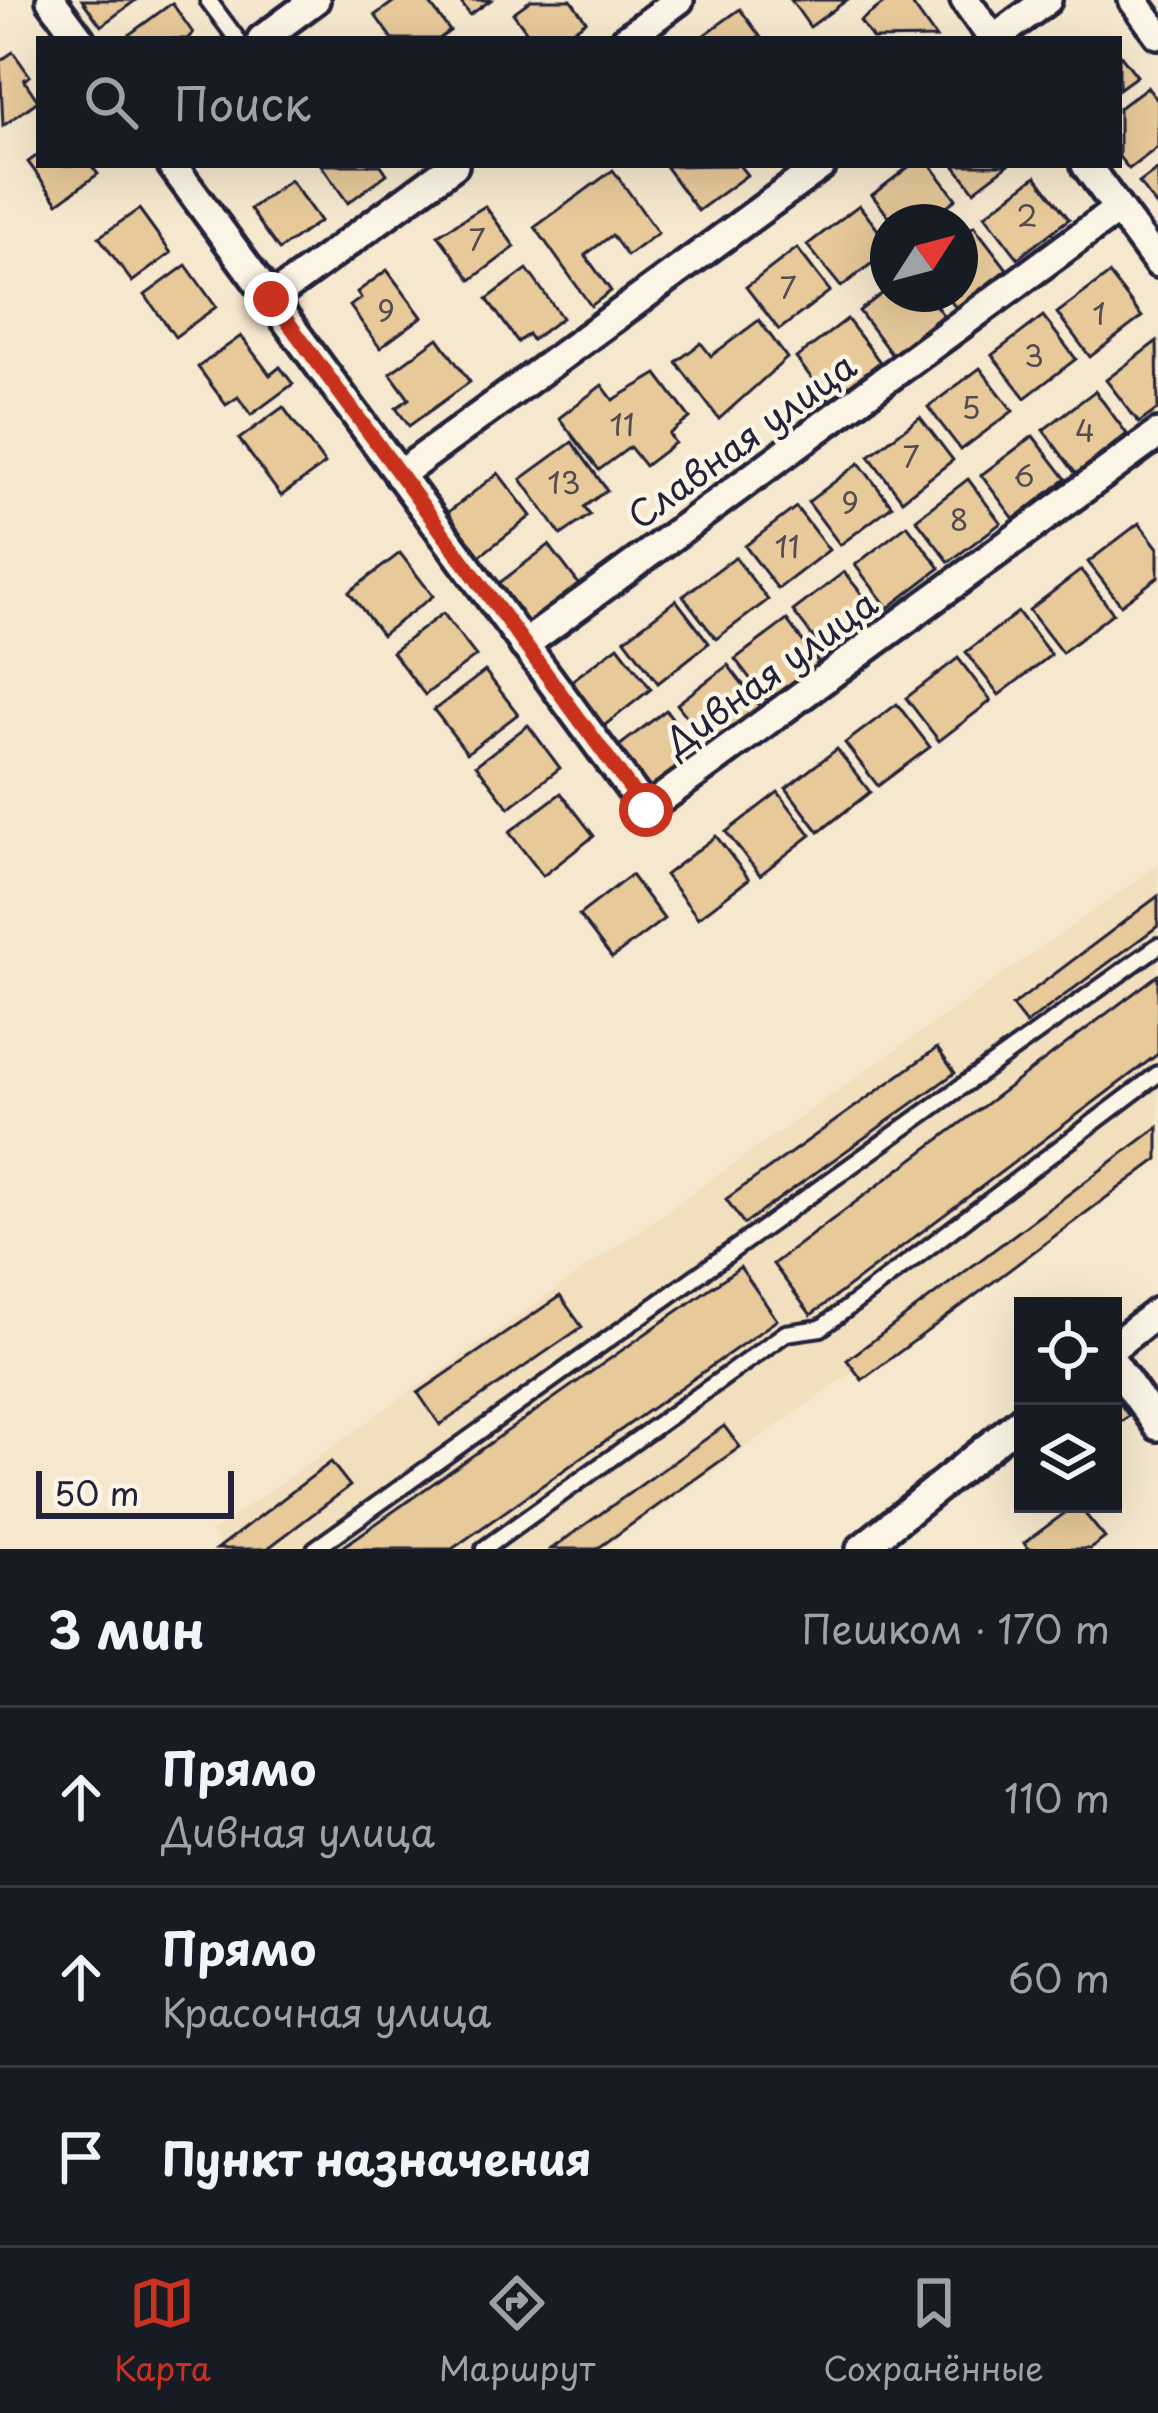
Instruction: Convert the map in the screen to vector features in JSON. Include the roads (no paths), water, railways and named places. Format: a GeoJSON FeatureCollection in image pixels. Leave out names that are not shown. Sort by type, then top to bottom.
{"type":"FeatureCollection","features":[{"type":"Feature","properties":{"kind":"street"},"geometry":{"type":"LineString","coordinates":[[51,0],[78,36]]}},
{"type":"Feature","properties":{"kind":"street"},"geometry":{"type":"LineString","coordinates":[[266,36],[315,0]]}},
{"type":"Feature","properties":{"kind":"street"},"geometry":{"type":"LineString","coordinates":[[630,36],[679,0]]}},
{"type":"Feature","properties":{"kind":"street"},"geometry":{"type":"LineString","coordinates":[[965,0],[991,36]]}},
{"type":"Feature","properties":{"kind":"street"},"geometry":{"type":"LineString","coordinates":[[997,36],[1047,0]]}},
{"type":"Feature","properties":{"kind":"street"},"geometry":{"type":"LineString","coordinates":[[1133,0],[1158,34]]}},
{"type":"Feature","properties":{"kind":"street","name":"Дивная улица"},"geometry":{"type":"LineString","coordinates":[[174,168],[646,810],[1158,434]]}},
{"type":"Feature","properties":{"kind":"street"},"geometry":{"type":"LineString","coordinates":[[271,299],[450,168]]}},
{"type":"Feature","properties":{"kind":"street"},"geometry":{"type":"LineString","coordinates":[[400,475],[818,168]]}},
{"type":"Feature","properties":{"kind":"street"},"geometry":{"type":"LineString","coordinates":[[1088,168],[1158,263]]}},
{"type":"Feature","properties":{"kind":"street","name":"Славная улица"},"geometry":{"type":"LineString","coordinates":[[524,645],[1118,209]]}},
{"type":"Feature","properties":{"kind":"street"},"geometry":{"type":"LineString","coordinates":[[1122,1339],[1158,1312]]}},
{"type":"Feature","properties":{"kind":"street"},"geometry":{"type":"LineString","coordinates":[[1122,1375],[1158,1426]]}},
{"type":"Feature","properties":{"kind":"street"},"geometry":{"type":"LineString","coordinates":[[861,1549],[1014,1426]]}},
{"type":"Feature","properties":{"kind":"lane"},"geometry":{"type":"LineString","coordinates":[[208,0],[235,36]]}},
{"type":"Feature","properties":{"kind":"lane"},"geometry":{"type":"LineString","coordinates":[[315,1549],[1158,946]]}},
{"type":"Feature","properties":{"kind":"lane"},"geometry":{"type":"LineString","coordinates":[[484,1549],[786,1333],[821,1328],[1158,1074]]}}]}
